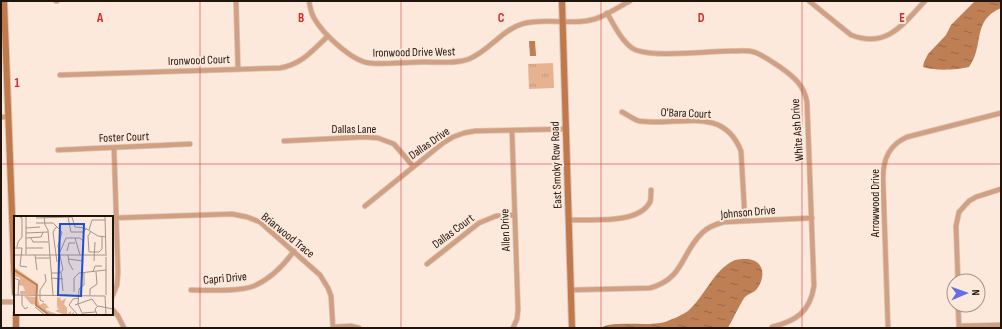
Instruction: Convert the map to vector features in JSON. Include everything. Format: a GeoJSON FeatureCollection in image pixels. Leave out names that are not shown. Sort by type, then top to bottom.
{"type":"FeatureCollection","features":[{"type":"Feature","properties":{"kind":"street"},"geometry":{"type":"LineString","coordinates":[[4,1],[14,264]]}},
{"type":"Feature","properties":{"kind":"street"},"geometry":{"type":"LineString","coordinates":[[236,1],[238,69]]}},
{"type":"Feature","properties":{"kind":"street","name":"Ironwood Drive West"},"geometry":{"type":"LineString","coordinates":[[310,1],[310,10],[313,17],[328,36],[356,59],[370,63],[461,61],[479,54],[512,29],[519,26],[531,23],[588,21],[630,1]]}},
{"type":"Feature","properties":{"kind":"street","name":"East Smoky Row Road"},"geometry":{"type":"LineString","coordinates":[[562,1],[572,328]]}},
{"type":"Feature","properties":{"kind":"street"},"geometry":{"type":"LineString","coordinates":[[809,1],[851,35],[874,39],[892,34],[925,1]]}},
{"type":"Feature","properties":{"kind":"street","name":"White Ash Drive"},"geometry":{"type":"LineString","coordinates":[[607,13],[625,41],[632,48],[640,52],[654,54],[723,51],[753,52],[767,59],[795,78],[802,88],[807,102],[814,281],[813,294],[805,310],[799,316],[791,322],[772,327]]}},
{"type":"Feature","properties":{"kind":"street","name":"Ironwood Court"},"geometry":{"type":"LineString","coordinates":[[60,75],[280,68],[293,65],[304,59],[328,36]]}},
{"type":"Feature","properties":{"kind":"street","name":"O'Bara Court"},"geometry":{"type":"LineString","coordinates":[[622,112],[633,119],[646,122],[706,121],[717,124],[730,132],[738,143],[741,151],[745,220]]}},
{"type":"Feature","properties":{"kind":"street","name":"Arrowwood Drive"},"geometry":{"type":"LineString","coordinates":[[888,328],[883,178],[884,164],[889,150],[906,137],[1001,113]]}},
{"type":"Feature","properties":{"kind":"street"},"geometry":{"type":"LineString","coordinates":[[1,117],[9,116]]}},
{"type":"Feature","properties":{"kind":"street","name":"Dallas Drive"},"geometry":{"type":"LineString","coordinates":[[365,206],[443,143],[464,133],[475,131],[565,129]]}},
{"type":"Feature","properties":{"kind":"street","name":"Allen Drive"},"geometry":{"type":"LineString","coordinates":[[512,131],[518,310],[517,319],[513,328]]}},
{"type":"Feature","properties":{"kind":"street","name":"Dallas Lane"},"geometry":{"type":"LineString","coordinates":[[284,141],[364,137],[378,138],[394,144],[413,166]]}},
{"type":"Feature","properties":{"kind":"street","name":"Foster Court"},"geometry":{"type":"LineString","coordinates":[[58,150],[190,144]]}},
{"type":"Feature","properties":{"kind":"street"},"geometry":{"type":"LineString","coordinates":[[113,295],[118,278],[114,218],[114,148]]}},
{"type":"Feature","properties":{"kind":"street"},"geometry":{"type":"LineString","coordinates":[[958,273],[956,226],[959,212],[969,201],[976,197],[1001,189]]}},
{"type":"Feature","properties":{"kind":"street"},"geometry":{"type":"LineString","coordinates":[[569,220],[619,219],[632,216],[642,211],[651,201],[651,190]]}},
{"type":"Feature","properties":{"kind":"street","name":"Briarwood Trace"},"geometry":{"type":"LineString","coordinates":[[114,218],[224,214],[240,215],[260,222],[320,275],[331,296],[333,327]]}},
{"type":"Feature","properties":{"kind":"street","name":"Dallas Court"},"geometry":{"type":"LineString","coordinates":[[427,264],[479,223],[496,216],[515,215]]}},
{"type":"Feature","properties":{"kind":"street","name":"Johnson Drive"},"geometry":{"type":"LineString","coordinates":[[571,290],[650,288],[658,286],[666,282],[678,270],[702,232],[724,222],[812,218]]}},
{"type":"Feature","properties":{"kind":"street","name":"Capri Drive"},"geometry":{"type":"LineString","coordinates":[[191,290],[235,289],[254,286],[272,275],[294,251]]}},
{"type":"Feature","properties":{"kind":"street"},"geometry":{"type":"LineString","coordinates":[[1,302],[14,302]]}},
{"type":"Feature","properties":{"kind":"street"},"geometry":{"type":"LineString","coordinates":[[113,310],[124,328]]}},
{"type":"Feature","properties":{"kind":"street"},"geometry":{"type":"LineString","coordinates":[[958,313],[959,327],[1001,325]]}},
{"type":"Feature","properties":{"kind":"street"},"geometry":{"type":"LineString","coordinates":[[16,315],[16,328]]}},
{"type":"Feature","properties":{"kind":"street"},"geometry":{"type":"LineString","coordinates":[[333,327],[351,326],[359,328]]}},
{"type":"Feature","properties":{"kind":"green space"},"geometry":{"type":"Polygon","coordinates":[[[553,63],[554,88],[529,89],[528,64],[553,63]]]}},
{"type":"Feature","properties":{"kind":"water"},"geometry":{"type":"Polygon","coordinates":[[[975,1],[1001,1],[1001,8],[992,13],[982,27],[977,50],[969,67],[946,70],[923,67],[928,54],[946,35],[951,25],[975,1]]]}},
{"type":"Feature","properties":{"kind":"water"},"geometry":{"type":"Polygon","coordinates":[[[529,41],[535,41],[536,56],[530,56],[529,41]]]}},
{"type":"Feature","properties":{"kind":"water"},"geometry":{"type":"Polygon","coordinates":[[[735,260],[754,260],[761,267],[761,280],[756,290],[745,297],[728,328],[601,328],[613,324],[650,324],[665,322],[677,317],[688,311],[694,305],[714,277],[726,265],[735,260]]]}}]}
